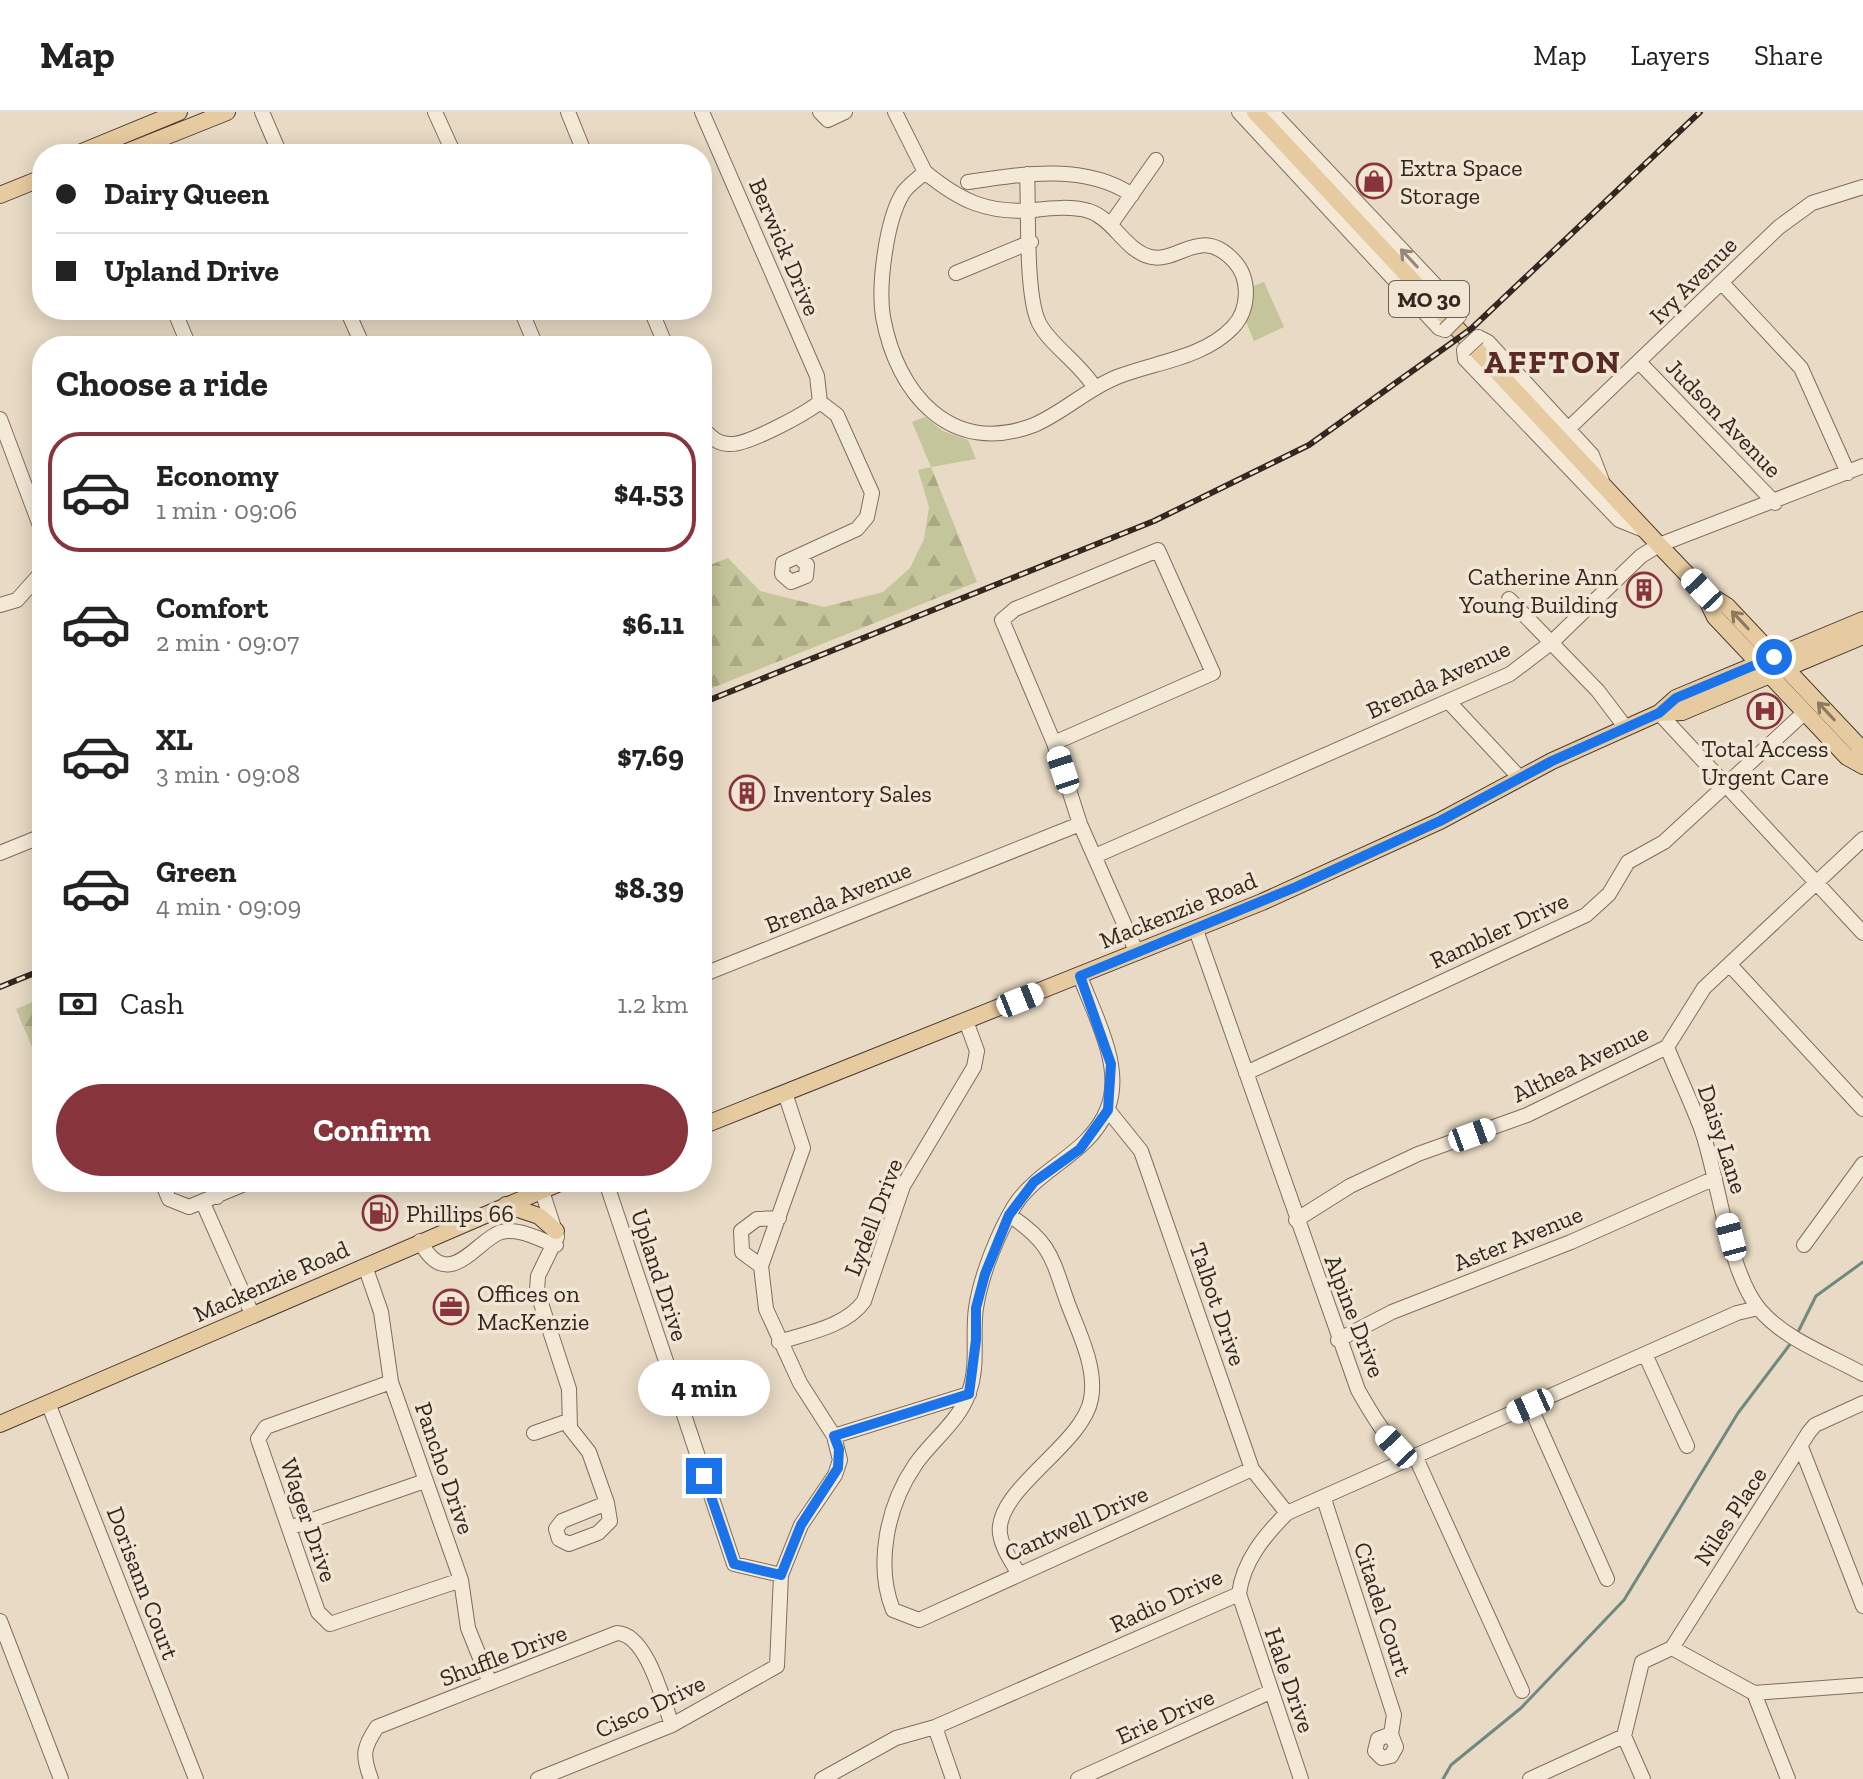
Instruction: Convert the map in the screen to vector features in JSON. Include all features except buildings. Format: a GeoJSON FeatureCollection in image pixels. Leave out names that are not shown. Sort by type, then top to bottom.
{"type":"FeatureCollection","features":[{"type":"Feature","properties":{"kind":"main road"},"geometry":{"type":"LineString","coordinates":[[112,144],[150,117],[179,112]]}},
{"type":"Feature","properties":{"kind":"main road"},"geometry":{"type":"LineString","coordinates":[[149,144],[227,112]]}},
{"type":"Feature","properties":{"kind":"main road","name":"MO 30"},"geometry":{"type":"LineString","coordinates":[[1255,112],[1659,545],[1702,590],[1727,606],[1805,712],[1847,757],[1863,766]]}},
{"type":"Feature","properties":{"kind":"main road"},"geometry":{"type":"LineString","coordinates":[[0,195],[32,182]]}},
{"type":"Feature","properties":{"kind":"main road","name":"Mackenzie Road"},"geometry":{"type":"LineString","coordinates":[[712,1122],[1196,930],[1418,831],[1519,777],[1659,713],[1682,712],[1863,620]]}},
{"type":"Feature","properties":{"kind":"main road","name":"Mackenzie Road"},"geometry":{"type":"LineString","coordinates":[[1772,666],[1863,636]]}},
{"type":"Feature","properties":{"kind":"main road","name":"MO 30"},"geometry":{"type":"LineString","coordinates":[[1772,666],[1858,745],[1863,755]]}},
{"type":"Feature","properties":{"kind":"main road","name":"Mackenzie Road"},"geometry":{"type":"LineString","coordinates":[[0,1424],[253,1316],[529,1192]]}},
{"type":"Feature","properties":{"kind":"main road"},"geometry":{"type":"LineString","coordinates":[[506,1205],[539,1216],[556,1238]]}},
{"type":"Feature","properties":{"kind":"street"},"geometry":{"type":"LineString","coordinates":[[262,112],[276,144]]}},
{"type":"Feature","properties":{"kind":"street"},"geometry":{"type":"LineString","coordinates":[[435,112],[449,144]]}},
{"type":"Feature","properties":{"kind":"street"},"geometry":{"type":"LineString","coordinates":[[568,112],[581,144]]}},
{"type":"Feature","properties":{"kind":"street","name":"Berwick Drive"},"geometry":{"type":"LineString","coordinates":[[702,112],[817,376],[820,402]]}},
{"type":"Feature","properties":{"kind":"street"},"geometry":{"type":"LineString","coordinates":[[820,112],[828,120],[845,112]]}},
{"type":"Feature","properties":{"kind":"street"},"geometry":{"type":"LineString","coordinates":[[895,112],[925,172],[951,193],[975,206],[1000,211],[1076,208],[1092,212],[1111,224],[1142,254],[1155,258],[1194,245],[1219,249],[1242,272],[1246,300],[1234,326],[1223,336],[1177,359],[1116,377],[1065,410],[997,435],[958,430],[938,417],[913,390],[886,334],[883,282],[889,227],[903,193],[925,172]]}},
{"type":"Feature","properties":{"kind":"street"},"geometry":{"type":"LineString","coordinates":[[1239,112],[1439,328],[1445,330],[1459,316],[1459,310],[1272,112]]}},
{"type":"Feature","properties":{"kind":"street"},"geometry":{"type":"LineString","coordinates":[[1111,224],[1156,160]]}},
{"type":"Feature","properties":{"kind":"street"},"geometry":{"type":"LineString","coordinates":[[1027,174],[1038,322],[1085,371],[1095,388]]}},
{"type":"Feature","properties":{"kind":"street"},"geometry":{"type":"LineString","coordinates":[[968,182],[1027,174],[1099,178],[1132,195]]}},
{"type":"Feature","properties":{"kind":"street"},"geometry":{"type":"LineString","coordinates":[[1861,188],[1863,204]]}},
{"type":"Feature","properties":{"kind":"street","name":"Ivy Avenue"},"geometry":{"type":"LineString","coordinates":[[1568,429],[1779,227],[1812,203],[1861,188]]}},
{"type":"Feature","properties":{"kind":"street"},"geometry":{"type":"LineString","coordinates":[[956,273],[1031,242]]}},
{"type":"Feature","properties":{"kind":"street"},"geometry":{"type":"LineString","coordinates":[[1722,283],[1801,368],[1848,473]]}},
{"type":"Feature","properties":{"kind":"street"},"geometry":{"type":"LineString","coordinates":[[1603,485],[1592,455],[1488,342],[1478,337],[1464,350],[1465,359],[1619,520],[1646,531]]}},
{"type":"Feature","properties":{"kind":"street","name":"Judson Avenue"},"geometry":{"type":"LineString","coordinates":[[1640,363],[1775,503]]}},
{"type":"Feature","properties":{"kind":"street"},"geometry":{"type":"LineString","coordinates":[[712,438],[731,445],[803,416],[820,402],[837,415],[872,493],[867,517],[857,529],[799,557]]}},
{"type":"Feature","properties":{"kind":"street"},"geometry":{"type":"LineString","coordinates":[[0,419],[32,504]]}},
{"type":"Feature","properties":{"kind":"street","name":"Brenda Avenue"},"geometry":{"type":"LineString","coordinates":[[1095,856],[1510,674],[1552,642],[1641,556],[1659,545],[1775,503],[1863,466]]}},
{"type":"Feature","properties":{"kind":"street"},"geometry":{"type":"LineString","coordinates":[[1054,743],[1213,673],[1158,550],[1015,609],[1002,620],[1054,743],[1080,824],[1137,953]]}},
{"type":"Feature","properties":{"kind":"street"},"geometry":{"type":"LineString","coordinates":[[0,605],[17,600],[32,586]]}},
{"type":"Feature","properties":{"kind":"street"},"geometry":{"type":"LineString","coordinates":[[1509,599],[1552,642],[1626,728]]}},
{"type":"Feature","properties":{"kind":"street"},"geometry":{"type":"LineString","coordinates":[[1448,701],[1519,777]]}},
{"type":"Feature","properties":{"kind":"street","name":"Rambler Drive"},"geometry":{"type":"LineString","coordinates":[[1246,1073],[1586,915],[1609,894],[1628,862],[1664,842],[1805,712]]}},
{"type":"Feature","properties":{"kind":"street"},"geometry":{"type":"LineString","coordinates":[[1659,713],[1814,884],[1863,933]]}},
{"type":"Feature","properties":{"kind":"street","name":"Brenda Avenue"},"geometry":{"type":"LineString","coordinates":[[712,971],[1080,824]]}},
{"type":"Feature","properties":{"kind":"street","name":"Althea Avenue"},"geometry":{"type":"LineString","coordinates":[[1296,1220],[1350,1186],[1418,1154],[1527,1115],[1667,1047],[1704,988],[1863,839]]}},
{"type":"Feature","properties":{"kind":"street"},"geometry":{"type":"LineString","coordinates":[[0,853],[32,840]]}},
{"type":"Feature","properties":{"kind":"street","name":"Alpine Drive"},"geometry":{"type":"LineString","coordinates":[[1196,930],[1358,1390],[1384,1434],[1396,1447],[1416,1458],[1522,1691]]}},
{"type":"Feature","properties":{"kind":"street"},"geometry":{"type":"LineString","coordinates":[[1730,965],[1863,1109]]}},
{"type":"Feature","properties":{"kind":"street"},"geometry":{"type":"LineString","coordinates":[[834,1436],[969,1394],[976,1340],[976,1308],[985,1274],[1009,1215],[1034,1182],[1080,1149],[1108,1110],[1111,1064],[1080,976]]}},
{"type":"Feature","properties":{"kind":"street","name":"Lydell Drive"},"geometry":{"type":"LineString","coordinates":[[779,1342],[832,1324],[852,1314],[864,1301],[903,1186],[974,1067],[977,1051],[966,1021]]}},
{"type":"Feature","properties":{"kind":"street","name":"Daisy Lane"},"geometry":{"type":"LineString","coordinates":[[1667,1047],[1702,1131],[1738,1267],[1758,1308],[1815,1351],[1863,1374]]}},
{"type":"Feature","properties":{"kind":"street"},"geometry":{"type":"LineString","coordinates":[[781,1575],[801,1525],[838,1468],[839,1449],[800,1383],[766,1309],[761,1266],[803,1148],[785,1093]]}},
{"type":"Feature","properties":{"kind":"street","name":"Talbot Drive"},"geometry":{"type":"LineString","coordinates":[[1108,1110],[1132,1135],[1144,1159],[1252,1469],[1287,1513]]}},
{"type":"Feature","properties":{"kind":"street"},"geometry":{"type":"LineString","coordinates":[[1804,1245],[1863,1164]]}},
{"type":"Feature","properties":{"kind":"street","name":"Aster Avenue"},"geometry":{"type":"LineString","coordinates":[[1338,1340],[1392,1312],[1571,1242],[1715,1178]]}},
{"type":"Feature","properties":{"kind":"street"},"geometry":{"type":"LineString","coordinates":[[166,1192],[169,1199],[180,1206],[210,1200],[227,1192]]}},
{"type":"Feature","properties":{"kind":"street"},"geometry":{"type":"LineString","coordinates":[[210,1192],[210,1200],[253,1316]]}},
{"type":"Feature","properties":{"kind":"street"},"geometry":{"type":"LineString","coordinates":[[542,1192],[556,1238],[538,1276],[537,1291],[569,1389],[568,1421],[574,1435],[589,1452],[607,1503]]}},
{"type":"Feature","properties":{"kind":"street","name":"Upland Drive"},"geometry":{"type":"LineString","coordinates":[[609,1192],[734,1564],[781,1575]]}},
{"type":"Feature","properties":{"kind":"street"},"geometry":{"type":"LineString","coordinates":[[1009,1215],[1034,1231],[1047,1248],[1085,1349],[1091,1398],[1087,1412],[1012,1500],[999,1523],[1003,1547],[1018,1573]]}},
{"type":"Feature","properties":{"kind":"street"},"geometry":{"type":"LineString","coordinates":[[761,1266],[742,1252],[741,1231],[757,1219],[779,1218]]}},
{"type":"Feature","properties":{"kind":"street"},"geometry":{"type":"LineString","coordinates":[[425,1238],[454,1262],[474,1254],[495,1235],[507,1231],[556,1238]]}},
{"type":"Feature","properties":{"kind":"street","name":"Pancho Drive"},"geometry":{"type":"LineString","coordinates":[[365,1266],[381,1312],[391,1382],[461,1580],[468,1628],[490,1683]]}},
{"type":"Feature","properties":{"kind":"street","name":"Radio Drive"},"geometry":{"type":"LineString","coordinates":[[826,1778],[896,1738],[935,1727],[1239,1594],[1250,1559],[1268,1531],[1287,1513],[1645,1354],[1758,1308]]}},
{"type":"Feature","properties":{"kind":"street"},"geometry":{"type":"LineString","coordinates":[[1645,1354],[1687,1446]]}},
{"type":"Feature","properties":{"kind":"street","name":"Wager Drive"},"geometry":{"type":"LineString","coordinates":[[391,1382],[266,1427],[258,1439],[318,1612],[330,1624],[461,1580]]}},
{"type":"Feature","properties":{"kind":"street","name":"Cantwell Drive"},"geometry":{"type":"LineString","coordinates":[[969,1394],[914,1466],[896,1507],[882,1563],[885,1590],[893,1610],[919,1620],[1252,1469]]}},
{"type":"Feature","properties":{"kind":"street","name":"Dorisann Court"},"geometry":{"type":"LineString","coordinates":[[48,1403],[196,1779]]}},
{"type":"Feature","properties":{"kind":"street","name":"Niles Place"},"geometry":{"type":"LineString","coordinates":[[1672,1648],[1815,1425],[1863,1403]]}},
{"type":"Feature","properties":{"kind":"street"},"geometry":{"type":"LineString","coordinates":[[1530,1406],[1607,1579]]}},
{"type":"Feature","properties":{"kind":"street"},"geometry":{"type":"LineString","coordinates":[[534,1433],[568,1421]]}},
{"type":"Feature","properties":{"kind":"street"},"geometry":{"type":"LineString","coordinates":[[1801,1447],[1863,1606]]}},
{"type":"Feature","properties":{"kind":"street"},"geometry":{"type":"LineString","coordinates":[[289,1528],[425,1481]]}},
{"type":"Feature","properties":{"kind":"street","name":"Citadel Court"},"geometry":{"type":"LineString","coordinates":[[1324,1499],[1394,1715],[1391,1734]]}},
{"type":"Feature","properties":{"kind":"street","name":"Cisco Drive"},"geometry":{"type":"LineString","coordinates":[[538,1779],[672,1725],[777,1666],[781,1575]]}},
{"type":"Feature","properties":{"kind":"street","name":"Hale Drive"},"geometry":{"type":"LineString","coordinates":[[1239,1594],[1301,1779]]}},
{"type":"Feature","properties":{"kind":"street"},"geometry":{"type":"LineString","coordinates":[[0,1621],[61,1779]]}},
{"type":"Feature","properties":{"kind":"street","name":"Shuffle Drive"},"geometry":{"type":"LineString","coordinates":[[371,1779],[362,1756],[377,1727],[617,1633],[625,1633],[641,1646],[672,1725]]}},
{"type":"Feature","properties":{"kind":"street"},"geometry":{"type":"LineString","coordinates":[[1643,1779],[1624,1736],[1642,1662],[1672,1648],[1754,1693],[1863,1685]]}},
{"type":"Feature","properties":{"kind":"street","name":"Erie Drive"},"geometry":{"type":"LineString","coordinates":[[1078,1779],[1270,1692]]}},
{"type":"Feature","properties":{"kind":"street"},"geometry":{"type":"LineString","coordinates":[[1754,1693],[1788,1779]]}},
{"type":"Feature","properties":{"kind":"street"},"geometry":{"type":"LineString","coordinates":[[935,1727],[953,1779]]}},
{"type":"Feature","properties":{"kind":"street"},"geometry":{"type":"LineString","coordinates":[[1530,1779],[1624,1736]]}},
{"type":"Feature","properties":{"kind":"green space"},"geometry":{"type":"Polygon","coordinates":[[[1264,282],[1284,327],[1254,341],[1245,319],[1253,300],[1253,286],[1264,282]]]}},
{"type":"Feature","properties":{"kind":"green space"},"geometry":{"type":"Polygon","coordinates":[[[925,417],[943,431],[968,440],[976,459],[931,467],[912,422],[925,417]]]}},
{"type":"Feature","properties":{"kind":"green space"},"geometry":{"type":"Polygon","coordinates":[[[931,467],[977,582],[712,688],[712,564],[728,558],[760,591],[824,607],[883,592],[910,568],[924,539],[929,507],[918,470],[931,467]]]}},
{"type":"Feature","properties":{"kind":"green space"},"geometry":{"type":"Polygon","coordinates":[[[32,1002],[32,1047],[16,1009],[32,1002]]]}},
{"type":"Feature","properties":{"kind":"waterway"},"geometry":{"type":"LineString","coordinates":[[1799,1330],[1816,1296],[1863,1262]]}},
{"type":"Feature","properties":{"kind":"waterway"},"geometry":{"type":"LineString","coordinates":[[1443,1779],[1451,1765],[1521,1708],[1624,1600],[1738,1413],[1791,1343]]}},
{"type":"Feature","properties":{"kind":"railway"},"geometry":{"type":"LineString","coordinates":[[712,699],[1154,521],[1309,445],[1471,329],[1700,112]]}},
{"type":"Feature","properties":{"kind":"railway"},"geometry":{"type":"LineString","coordinates":[[0,987],[32,974]]}},
{"type":"Feature","properties":{"kind":"place","name":"Extra Space Storage"},"geometry":{"type":"Point","coordinates":[1374,181]}},
{"type":"Feature","properties":{"kind":"place","name":"Catherine Ann Young Building"},"geometry":{"type":"Point","coordinates":[1644,590]}},
{"type":"Feature","properties":{"kind":"place","name":"Total Access Urgent Care"},"geometry":{"type":"Point","coordinates":[1765,711]}},
{"type":"Feature","properties":{"kind":"place","name":"Inventory Sales"},"geometry":{"type":"Point","coordinates":[747,793]}},
{"type":"Feature","properties":{"kind":"place","name":"Phillips 66"},"geometry":{"type":"Point","coordinates":[380,1213]}},
{"type":"Feature","properties":{"kind":"place","name":"Offices on MacKenzie"},"geometry":{"type":"Point","coordinates":[451,1307]}},
{"type":"Feature","properties":{"kind":"district","name":"AFFTON"},"geometry":{"type":"Point","coordinates":[1553,362]}},
{"type":"Feature","properties":{"kind":"route"},"geometry":{"type":"LineString","coordinates":[[704,1476],[734,1564],[781,1575],[801,1525],[838,1468],[839,1449],[834,1436],[969,1394],[976,1340],[976,1308],[985,1274],[1009,1215],[1034,1182],[1080,1149],[1108,1110],[1111,1064],[1080,976],[1262,902],[1440,821],[1534,769],[1659,713],[1676,698],[1774,657]]}}]}
